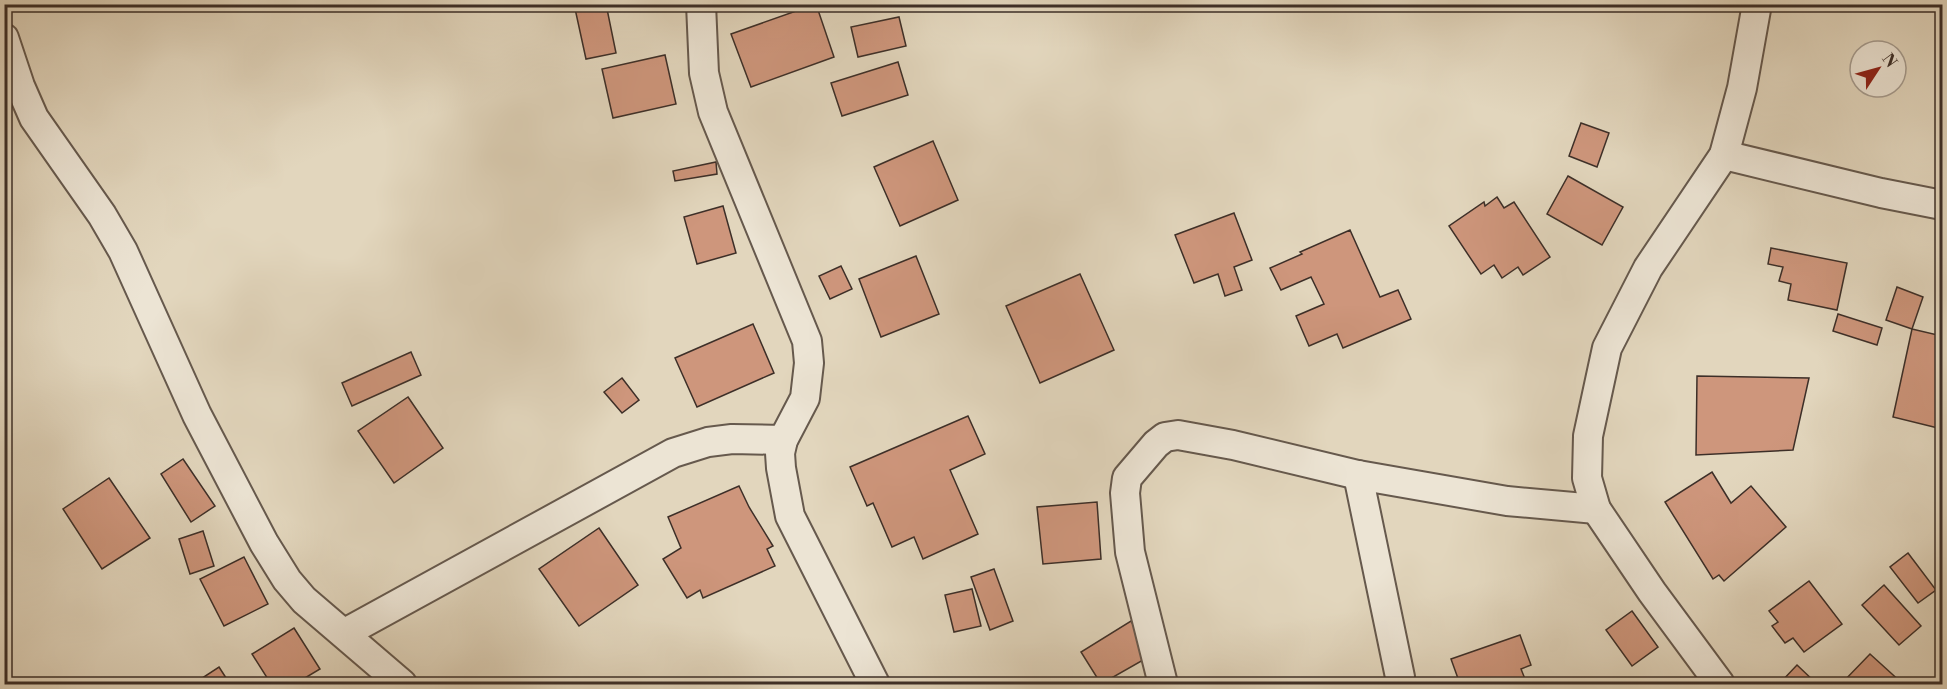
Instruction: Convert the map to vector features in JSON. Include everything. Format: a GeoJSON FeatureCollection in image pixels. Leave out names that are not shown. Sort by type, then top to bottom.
{"type":"FeatureCollection","features":[{"type":"Feature","properties":{"kind":"street"},"geometry":{"type":"LineString","coordinates":[[701,4],[704,73],[713,112],[807,341],[809,363],[805,398],[783,440],[781,468],[790,516],[875,684]]}},
{"type":"Feature","properties":{"kind":"street"},"geometry":{"type":"LineString","coordinates":[[1720,684],[1652,592],[1596,509],[1587,478],[1588,436],[1606,348],[1648,268],[1724,155],[1742,88],[1757,4]]}},
{"type":"Feature","properties":{"kind":"street"},"geometry":{"type":"LineString","coordinates":[[4,38],[20,86],[34,118],[102,215],[123,251],[197,415],[264,543],[295,590],[402,684]]}},
{"type":"Feature","properties":{"kind":"street"},"geometry":{"type":"LineString","coordinates":[[1724,155],[1881,194],[1942,205]]}},
{"type":"Feature","properties":{"kind":"street"},"geometry":{"type":"LineString","coordinates":[[1163,684],[1130,552],[1125,492],[1127,478],[1164,437],[1178,435],[1233,445],[1358,476],[1507,501],[1596,509]]}},
{"type":"Feature","properties":{"kind":"street"},"geometry":{"type":"LineString","coordinates":[[345,633],[673,453],[708,442],[732,439],[783,440]]}},
{"type":"Feature","properties":{"kind":"street"},"geometry":{"type":"LineString","coordinates":[[1358,476],[1400,677],[1399,684]]}},
{"type":"Feature","properties":{"kind":"building"},"geometry":{"type":"Polygon","coordinates":[[[574,4],[606,4],[616,53],[586,59],[574,4]]]}},
{"type":"Feature","properties":{"kind":"building"},"geometry":{"type":"Polygon","coordinates":[[[816,4],[834,57],[751,87],[731,34],[816,4]]]}},
{"type":"Feature","properties":{"kind":"building"},"geometry":{"type":"Polygon","coordinates":[[[899,17],[906,46],[858,57],[851,27],[899,17]]]}},
{"type":"Feature","properties":{"kind":"building"},"geometry":{"type":"Polygon","coordinates":[[[665,55],[676,104],[613,118],[602,69],[665,55]]]}},
{"type":"Feature","properties":{"kind":"building"},"geometry":{"type":"Polygon","coordinates":[[[898,62],[908,95],[842,116],[831,83],[898,62]]]}},
{"type":"Feature","properties":{"kind":"building"},"geometry":{"type":"Polygon","coordinates":[[[1581,123],[1609,133],[1597,167],[1569,156],[1581,123]]]}},
{"type":"Feature","properties":{"kind":"building"},"geometry":{"type":"Polygon","coordinates":[[[933,141],[958,200],[900,226],[874,167],[933,141]]]}},
{"type":"Feature","properties":{"kind":"building"},"geometry":{"type":"Polygon","coordinates":[[[716,162],[717,174],[675,181],[673,171],[716,162]]]}},
{"type":"Feature","properties":{"kind":"building"},"geometry":{"type":"Polygon","coordinates":[[[1568,176],[1623,207],[1602,245],[1547,214],[1568,176]]]}},
{"type":"Feature","properties":{"kind":"building"},"geometry":{"type":"Polygon","coordinates":[[[1497,197],[1504,208],[1514,202],[1550,257],[1523,275],[1518,267],[1502,278],[1494,265],[1481,274],[1449,226],[1484,202],[1485,206],[1497,197]]]}},
{"type":"Feature","properties":{"kind":"building"},"geometry":{"type":"Polygon","coordinates":[[[723,206],[736,253],[697,264],[684,217],[723,206]]]}},
{"type":"Feature","properties":{"kind":"building"},"geometry":{"type":"Polygon","coordinates":[[[1234,213],[1252,260],[1234,267],[1242,290],[1225,296],[1218,274],[1194,283],[1175,235],[1234,213]]]}},
{"type":"Feature","properties":{"kind":"building"},"geometry":{"type":"Polygon","coordinates":[[[1350,230],[1380,297],[1398,290],[1411,319],[1343,348],[1337,334],[1309,346],[1296,316],[1324,304],[1311,277],[1281,290],[1270,268],[1350,230]]]}},
{"type":"Feature","properties":{"kind":"building"},"geometry":{"type":"Polygon","coordinates":[[[1771,248],[1847,263],[1837,310],[1788,300],[1791,284],[1779,281],[1783,267],[1768,264],[1771,248]]]}},
{"type":"Feature","properties":{"kind":"building"},"geometry":{"type":"Polygon","coordinates":[[[916,256],[939,314],[881,337],[859,279],[916,256]]]}},
{"type":"Feature","properties":{"kind":"building"},"geometry":{"type":"Polygon","coordinates":[[[841,266],[852,289],[830,299],[819,276],[841,266]]]}},
{"type":"Feature","properties":{"kind":"building"},"geometry":{"type":"Polygon","coordinates":[[[1080,274],[1114,350],[1040,383],[1006,306],[1080,274]]]}},
{"type":"Feature","properties":{"kind":"building"},"geometry":{"type":"Polygon","coordinates":[[[1897,287],[1923,297],[1912,329],[1886,320],[1897,287]]]}},
{"type":"Feature","properties":{"kind":"building"},"geometry":{"type":"Polygon","coordinates":[[[1838,314],[1882,328],[1877,345],[1833,331],[1838,314]]]}},
{"type":"Feature","properties":{"kind":"building"},"geometry":{"type":"Polygon","coordinates":[[[753,324],[774,373],[697,407],[675,358],[753,324]]]}},
{"type":"Feature","properties":{"kind":"building"},"geometry":{"type":"Polygon","coordinates":[[[1912,329],[1942,336],[1942,429],[1893,417],[1912,329]]]}},
{"type":"Feature","properties":{"kind":"building"},"geometry":{"type":"Polygon","coordinates":[[[411,352],[421,375],[352,406],[342,383],[411,352]]]}},
{"type":"Feature","properties":{"kind":"building"},"geometry":{"type":"Polygon","coordinates":[[[1697,376],[1809,378],[1793,450],[1696,455],[1697,376]]]}},
{"type":"Feature","properties":{"kind":"building"},"geometry":{"type":"Polygon","coordinates":[[[622,378],[639,400],[622,413],[604,392],[622,378]]]}},
{"type":"Feature","properties":{"kind":"building"},"geometry":{"type":"Polygon","coordinates":[[[408,397],[443,448],[394,483],[358,431],[408,397]]]}},
{"type":"Feature","properties":{"kind":"building"},"geometry":{"type":"Polygon","coordinates":[[[968,416],[985,454],[950,470],[978,534],[923,559],[914,537],[892,547],[873,503],[867,506],[850,467],[968,416]]]}},
{"type":"Feature","properties":{"kind":"building"},"geometry":{"type":"Polygon","coordinates":[[[183,459],[215,506],[191,522],[161,474],[183,459]]]}},
{"type":"Feature","properties":{"kind":"building"},"geometry":{"type":"Polygon","coordinates":[[[1712,472],[1731,503],[1751,486],[1786,527],[1724,581],[1719,575],[1713,579],[1665,502],[1712,472]]]}},
{"type":"Feature","properties":{"kind":"building"},"geometry":{"type":"Polygon","coordinates":[[[109,478],[150,538],[102,569],[63,509],[109,478]]]}},
{"type":"Feature","properties":{"kind":"building"},"geometry":{"type":"Polygon","coordinates":[[[739,486],[773,546],[767,549],[775,566],[703,598],[700,590],[687,598],[663,559],[681,548],[668,517],[739,486]]]}},
{"type":"Feature","properties":{"kind":"building"},"geometry":{"type":"Polygon","coordinates":[[[1097,502],[1101,559],[1043,564],[1037,507],[1097,502]]]}},
{"type":"Feature","properties":{"kind":"building"},"geometry":{"type":"Polygon","coordinates":[[[599,528],[638,585],[579,626],[539,569],[599,528]]]}},
{"type":"Feature","properties":{"kind":"building"},"geometry":{"type":"Polygon","coordinates":[[[203,531],[214,566],[190,574],[179,539],[203,531]]]}},
{"type":"Feature","properties":{"kind":"building"},"geometry":{"type":"Polygon","coordinates":[[[1908,553],[1936,590],[1918,603],[1890,567],[1908,553]]]}},
{"type":"Feature","properties":{"kind":"building"},"geometry":{"type":"Polygon","coordinates":[[[244,557],[268,604],[224,626],[200,579],[244,557]]]}},
{"type":"Feature","properties":{"kind":"building"},"geometry":{"type":"Polygon","coordinates":[[[994,569],[1013,621],[990,630],[971,577],[994,569]]]}},
{"type":"Feature","properties":{"kind":"building"},"geometry":{"type":"Polygon","coordinates":[[[1809,581],[1842,624],[1804,652],[1793,638],[1785,643],[1772,626],[1778,622],[1769,611],[1809,581]]]}},
{"type":"Feature","properties":{"kind":"building"},"geometry":{"type":"Polygon","coordinates":[[[1884,585],[1921,626],[1899,645],[1862,605],[1884,585]]]}},
{"type":"Feature","properties":{"kind":"building"},"geometry":{"type":"Polygon","coordinates":[[[972,589],[981,626],[954,632],[945,595],[972,589]]]}},
{"type":"Feature","properties":{"kind":"building"},"geometry":{"type":"Polygon","coordinates":[[[1632,611],[1658,647],[1632,666],[1606,630],[1632,611]]]}},
{"type":"Feature","properties":{"kind":"building"},"geometry":{"type":"Polygon","coordinates":[[[1131,621],[1152,655],[1101,684],[1081,652],[1131,621]]]}},
{"type":"Feature","properties":{"kind":"building"},"geometry":{"type":"Polygon","coordinates":[[[294,628],[320,669],[295,684],[271,684],[252,654],[294,628]]]}},
{"type":"Feature","properties":{"kind":"building"},"geometry":{"type":"Polygon","coordinates":[[[1520,635],[1531,665],[1521,669],[1527,684],[1460,684],[1451,659],[1520,635]]]}},
{"type":"Feature","properties":{"kind":"building"},"geometry":{"type":"Polygon","coordinates":[[[1870,654],[1903,684],[1841,684],[1870,654]]]}},
{"type":"Feature","properties":{"kind":"building"},"geometry":{"type":"Polygon","coordinates":[[[1797,665],[1817,684],[1779,684],[1797,665]]]}},
{"type":"Feature","properties":{"kind":"building"},"geometry":{"type":"Polygon","coordinates":[[[219,667],[230,684],[193,684],[219,667]]]}}]}
